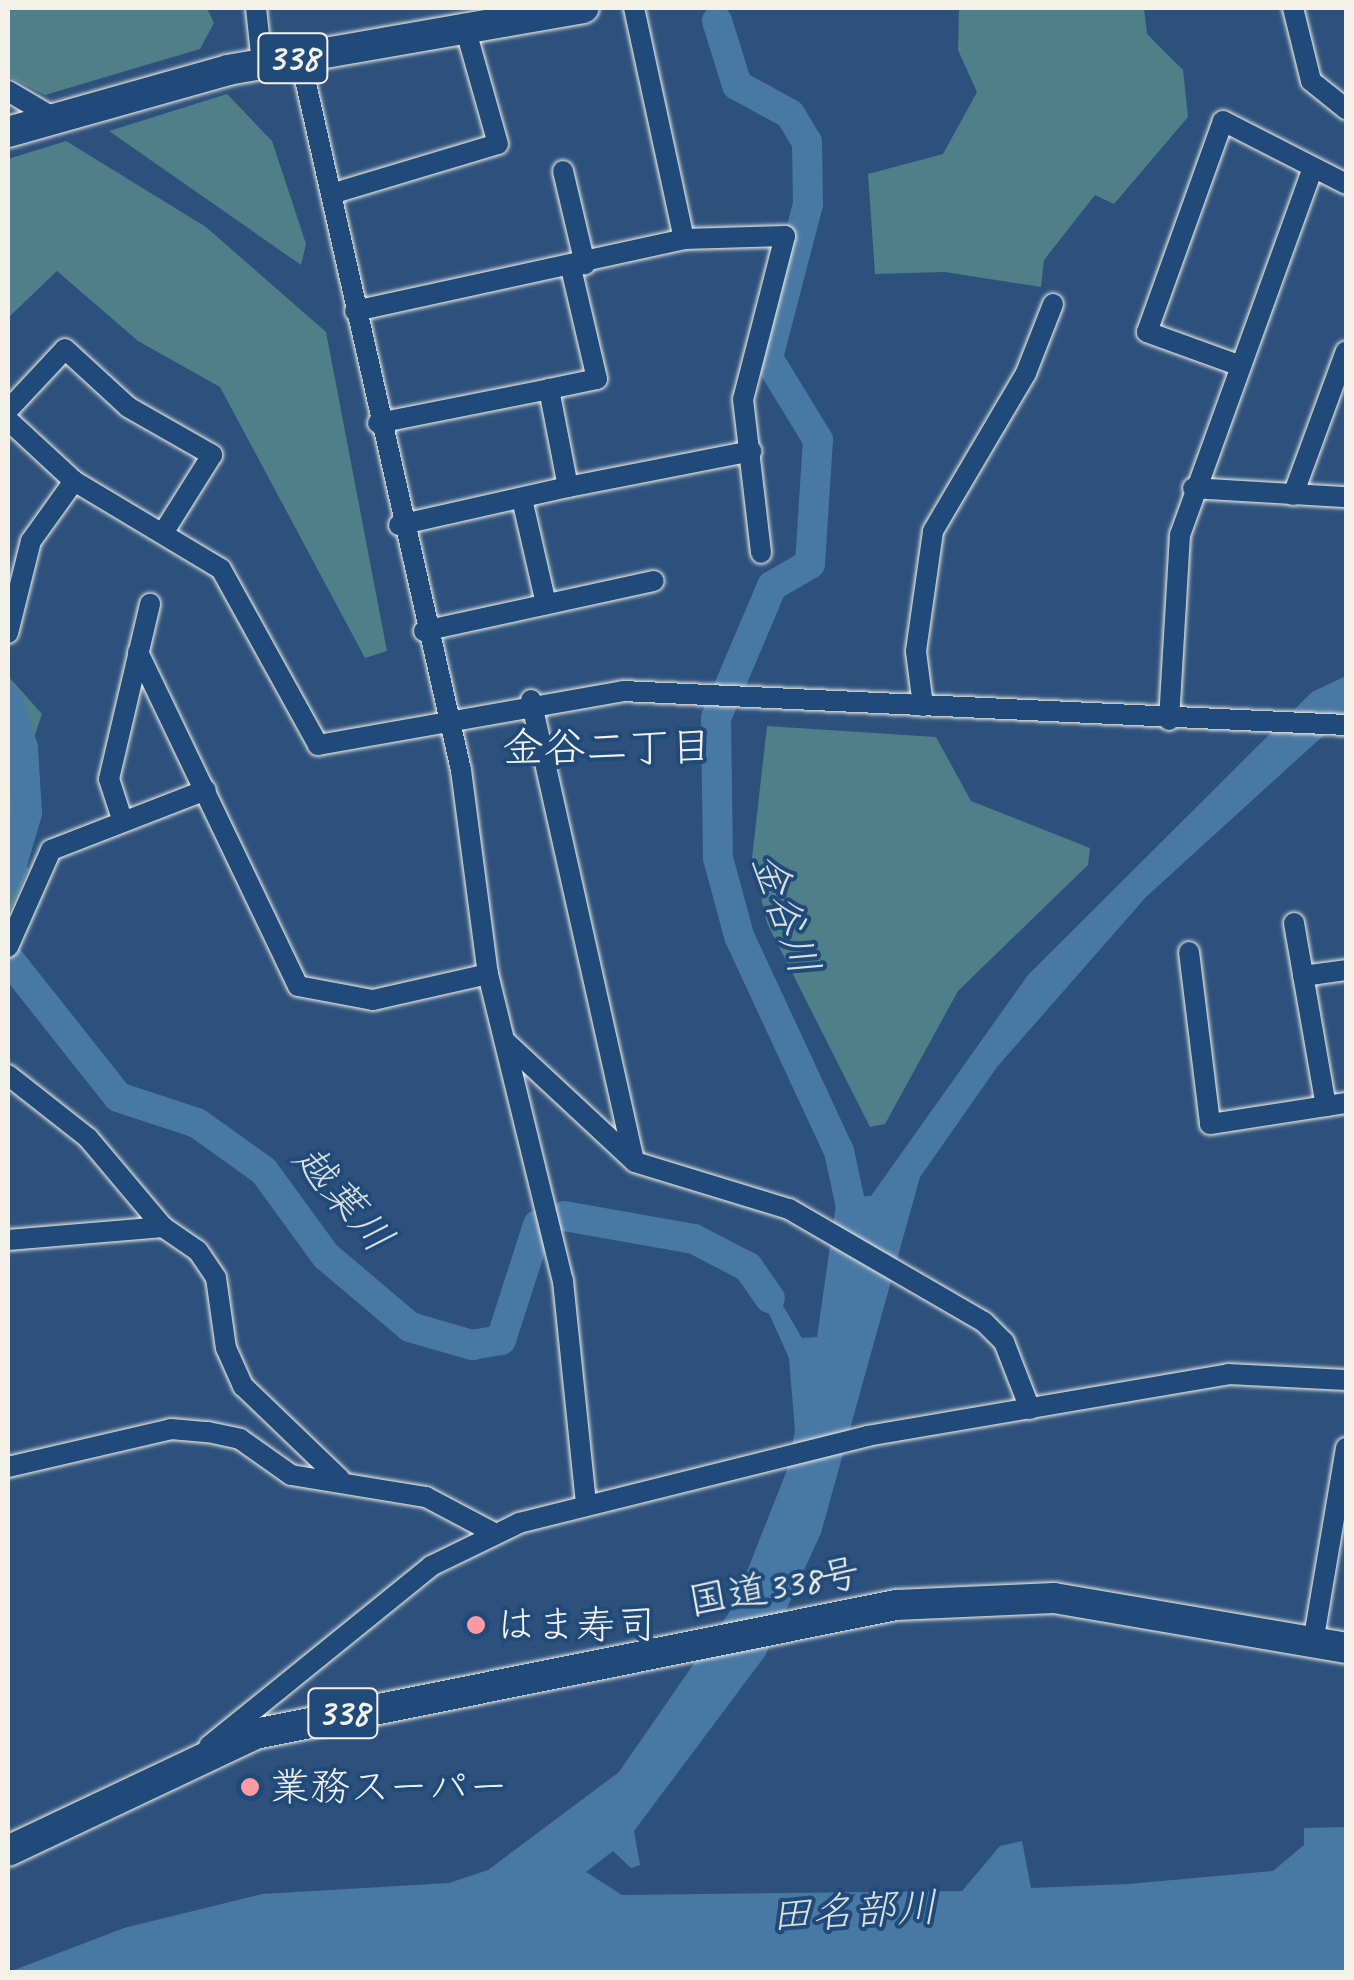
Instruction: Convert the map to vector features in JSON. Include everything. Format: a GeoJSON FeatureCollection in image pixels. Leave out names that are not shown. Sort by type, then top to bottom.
{"type":"FeatureCollection","features":[{"type":"Feature","properties":{"kind":"highway","name":"338"},"geometry":{"type":"LineString","coordinates":[[8,132],[262,63],[464,24],[584,8]]}},
{"type":"Feature","properties":{"kind":"highway","name":"国道338号"},"geometry":{"type":"LineString","coordinates":[[8,1852],[198,1756],[326,1716],[700,1641],[967,1596],[1054,1598],[1346,1648]]}},
{"type":"Feature","properties":{"kind":"street"},"geometry":{"type":"LineString","coordinates":[[256,8],[262,63]]}},
{"type":"Feature","properties":{"kind":"street"},"geometry":{"type":"LineString","coordinates":[[634,8],[684,239]]}},
{"type":"Feature","properties":{"kind":"street"},"geometry":{"type":"LineString","coordinates":[[1293,8],[1310,81],[1346,109]]}},
{"type":"Feature","properties":{"kind":"street"},"geometry":{"type":"LineString","coordinates":[[331,194],[498,144],[464,24]]}},
{"type":"Feature","properties":{"kind":"street"},"geometry":{"type":"LineString","coordinates":[[300,57],[399,525],[444,716],[461,770],[488,974],[562,1280],[586,1503]]}},
{"type":"Feature","properties":{"kind":"street"},"geometry":{"type":"LineString","coordinates":[[8,91],[54,118]]}},
{"type":"Feature","properties":{"kind":"street"},"geometry":{"type":"LineString","coordinates":[[1238,365],[1147,332],[1223,121],[1346,184]]}},
{"type":"Feature","properties":{"kind":"street"},"geometry":{"type":"LineString","coordinates":[[1168,720],[1180,535],[1238,365],[1313,168]]}},
{"type":"Feature","properties":{"kind":"street"},"geometry":{"type":"LineString","coordinates":[[378,423],[596,379],[563,171]]}},
{"type":"Feature","properties":{"kind":"street"},"geometry":{"type":"LineString","coordinates":[[355,311],[578,266],[684,239],[785,236],[742,400],[761,553]]}},
{"type":"Feature","properties":{"kind":"street"},"geometry":{"type":"LineString","coordinates":[[923,706],[916,651],[934,530],[1026,373],[1054,304]]}},
{"type":"Feature","properties":{"kind":"street"},"geometry":{"type":"LineString","coordinates":[[8,410],[65,349],[128,407],[212,455],[164,532]]}},
{"type":"Feature","properties":{"kind":"street"},"geometry":{"type":"LineString","coordinates":[[1293,494],[1346,351]]}},
{"type":"Feature","properties":{"kind":"street"},"geometry":{"type":"LineString","coordinates":[[548,389],[568,487]]}},
{"type":"Feature","properties":{"kind":"street"},"geometry":{"type":"LineString","coordinates":[[8,420],[74,481],[221,570],[318,745],[531,700],[712,692],[1168,720],[1344,724]]}},
{"type":"Feature","properties":{"kind":"street"},"geometry":{"type":"LineString","coordinates":[[399,525],[751,451]]}},
{"type":"Feature","properties":{"kind":"street"},"geometry":{"type":"LineString","coordinates":[[8,633],[31,541],[74,481]]}},
{"type":"Feature","properties":{"kind":"street"},"geometry":{"type":"LineString","coordinates":[[1194,488],[1346,497]]}},
{"type":"Feature","properties":{"kind":"street"},"geometry":{"type":"LineString","coordinates":[[522,499],[546,604]]}},
{"type":"Feature","properties":{"kind":"street"},"geometry":{"type":"LineString","coordinates":[[424,631],[654,581]]}},
{"type":"Feature","properties":{"kind":"street"},"geometry":{"type":"LineString","coordinates":[[122,820],[109,779],[150,604]]}},
{"type":"Feature","properties":{"kind":"street"},"geometry":{"type":"LineString","coordinates":[[138,652],[298,986],[373,1000],[488,974]]}},
{"type":"Feature","properties":{"kind":"street"},"geometry":{"type":"LineString","coordinates":[[531,700],[635,1162]]}},
{"type":"Feature","properties":{"kind":"street"},"geometry":{"type":"LineString","coordinates":[[8,947],[50,850],[206,790]]}},
{"type":"Feature","properties":{"kind":"street"},"geometry":{"type":"LineString","coordinates":[[1189,952],[1210,1124],[1336,1104],[1303,976],[1294,923]]}},
{"type":"Feature","properties":{"kind":"street"},"geometry":{"type":"LineString","coordinates":[[1303,976],[1346,970]]}},
{"type":"Feature","properties":{"kind":"street"},"geometry":{"type":"LineString","coordinates":[[506,1042],[635,1162],[760,1198],[907,1276],[1004,1342],[1030,1409]]}},
{"type":"Feature","properties":{"kind":"street"},"geometry":{"type":"LineString","coordinates":[[8,1075],[88,1138],[162,1227],[198,1251],[216,1278],[226,1348],[243,1386],[340,1479]]}},
{"type":"Feature","properties":{"kind":"street"},"geometry":{"type":"LineString","coordinates":[[8,1240],[162,1227]]}},
{"type":"Feature","properties":{"kind":"street"},"geometry":{"type":"LineString","coordinates":[[198,1756],[372,1609],[494,1533],[586,1503],[866,1436],[1228,1374],[1346,1380]]}},
{"type":"Feature","properties":{"kind":"street"},"geometry":{"type":"LineString","coordinates":[[8,1467],[170,1429],[240,1439],[311,1481],[340,1479],[426,1497],[494,1533]]}},
{"type":"Feature","properties":{"kind":"street"},"geometry":{"type":"LineString","coordinates":[[1313,1643],[1346,1448]]}},
{"type":"Feature","properties":{"kind":"green space"},"geometry":{"type":"Polygon","coordinates":[[[8,8],[207,8],[214,23],[200,49],[45,95],[8,76],[8,8]]]}},
{"type":"Feature","properties":{"kind":"green space"},"geometry":{"type":"Polygon","coordinates":[[[959,8],[1144,8],[1147,34],[1183,70],[1188,117],[1114,204],[1095,195],[1044,260],[1041,287],[945,272],[875,274],[868,174],[943,154],[977,92],[958,50],[959,8]]]}},
{"type":"Feature","properties":{"kind":"green space"},"geometry":{"type":"Polygon","coordinates":[[[227,94],[272,141],[306,244],[301,265],[109,131],[227,94]]]}},
{"type":"Feature","properties":{"kind":"green space"},"geometry":{"type":"Polygon","coordinates":[[[66,141],[206,227],[326,332],[387,651],[365,658],[220,387],[138,341],[57,271],[8,318],[8,159],[66,141]]]}},
{"type":"Feature","properties":{"kind":"green space"},"geometry":{"type":"Polygon","coordinates":[[[8,676],[42,714],[12,803],[13,840],[28,869],[8,915],[8,676]]]}},
{"type":"Feature","properties":{"kind":"green space"},"geometry":{"type":"Polygon","coordinates":[[[767,726],[936,737],[971,801],[1090,848],[1088,865],[958,991],[885,1124],[870,1127],[767,923],[752,858],[767,726]]]}},
{"type":"Feature","properties":{"kind":"water","name":"田名部川"},"geometry":{"type":"Polygon","coordinates":[[[1346,676],[1346,715],[1146,897],[997,1067],[920,1177],[821,1533],[765,1656],[634,1831],[640,1865],[631,1868],[613,1851],[586,1872],[622,1895],[962,1891],[1000,1846],[1022,1841],[1031,1888],[1128,1884],[1273,1871],[1304,1845],[1304,1828],[1346,1827],[1346,1972],[9,1972],[124,1928],[262,1894],[449,1883],[488,1870],[619,1772],[733,1607],[787,1470],[795,1431],[789,1358],[748,1267],[766,1277],[802,1338],[817,1337],[837,1198],[871,1196],[1028,975],[1312,692],[1346,676]]]}},
{"type":"Feature","properties":{"kind":"waterway","name":"金谷川"},"geometry":{"type":"LineString","coordinates":[[717,21],[737,85],[790,114],[807,142],[808,204],[768,358],[818,440],[810,564],[772,586],[716,718],[718,858],[739,936],[839,1151],[857,1235]]}},
{"type":"Feature","properties":{"kind":"waterway","name":"越葉川"},"geometry":{"type":"LineString","coordinates":[[8,701],[23,748],[27,813],[8,877]]}},
{"type":"Feature","properties":{"kind":"waterway","name":"越葉川"},"geometry":{"type":"LineString","coordinates":[[8,958],[118,1097],[197,1123],[264,1171],[326,1256],[410,1327],[472,1345],[501,1340],[538,1225]]}},
{"type":"Feature","properties":{"kind":"waterway","name":"越葉川"},"geometry":{"type":"LineString","coordinates":[[564,1216],[694,1239],[748,1267],[770,1298]]}},
{"type":"Feature","properties":{"kind":"place","name":"はま寿司"},"geometry":{"type":"Point","coordinates":[476,1625]}},
{"type":"Feature","properties":{"kind":"place","name":"業務スーパー"},"geometry":{"type":"Point","coordinates":[250,1787]}},
{"type":"Feature","properties":{"kind":"district","name":"金谷二丁目"},"geometry":{"type":"Point","coordinates":[607,748]}}]}
